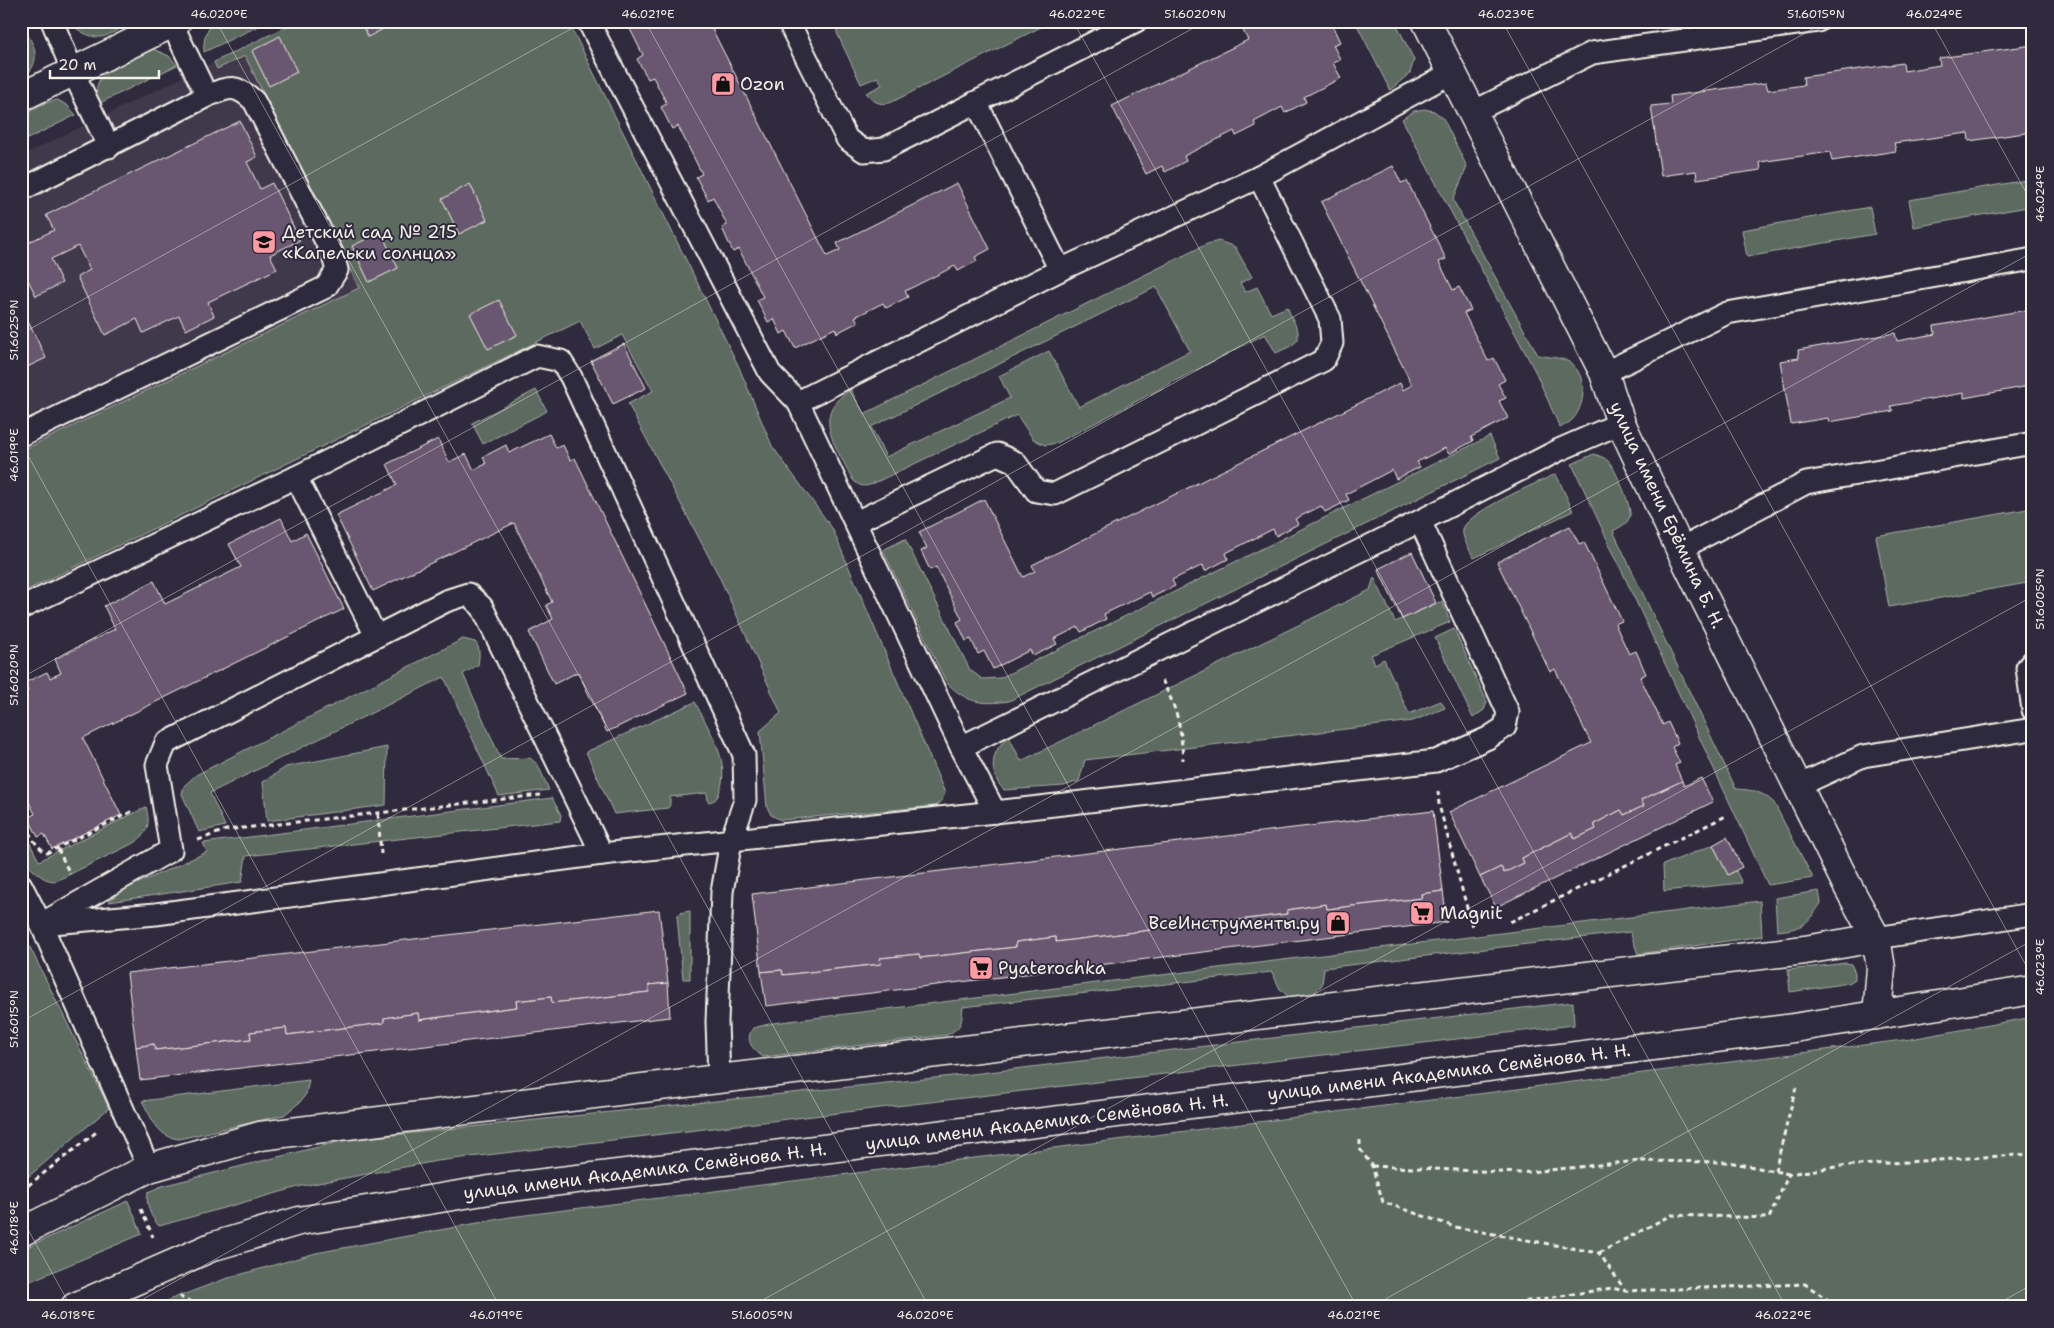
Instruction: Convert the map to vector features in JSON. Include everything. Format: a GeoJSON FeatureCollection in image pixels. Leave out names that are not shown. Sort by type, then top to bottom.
{"type":"FeatureCollection","features":[{"type":"Feature","properties":{"kind":"street","name":"улица имени Ерёмина Б. Н."},"geometry":{"type":"LineString","coordinates":[[1426,21],[1604,373],[1621,423],[1680,549],[1846,883],[1876,938],[1881,968],[1877,1015]]}},
{"type":"Feature","properties":{"kind":"street"},"geometry":{"type":"LineString","coordinates":[[21,98],[175,22]]}},
{"type":"Feature","properties":{"kind":"street"},"geometry":{"type":"LineString","coordinates":[[21,1232],[149,1168],[260,1136],[719,1079],[1805,950],[1876,938]]}},
{"type":"Feature","properties":{"kind":"street","name":"улица имени Академика Семёнова Н. Н."},"geometry":{"type":"LineString","coordinates":[[75,1307],[214,1246],[299,1221],[492,1189],[1363,1084],[1788,1029],[2033,990]]}},
{"type":"Feature","properties":{"kind":"lane"},"geometry":{"type":"LineString","coordinates":[[52,21],[73,72],[109,147]]}},
{"type":"Feature","properties":{"kind":"lane"},"geometry":{"type":"LineString","coordinates":[[588,21],[770,373],[798,402],[961,747],[995,812]]}},
{"type":"Feature","properties":{"kind":"lane"},"geometry":{"type":"LineString","coordinates":[[791,21],[792,29],[847,139],[864,151],[884,149],[1136,21]]}},
{"type":"Feature","properties":{"kind":"lane"},"geometry":{"type":"LineString","coordinates":[[1471,112],[1592,53],[1818,21]]}},
{"type":"Feature","properties":{"kind":"lane"},"geometry":{"type":"LineString","coordinates":[[175,22],[207,96]]}},
{"type":"Feature","properties":{"kind":"lane"},"geometry":{"type":"LineString","coordinates":[[798,402],[1060,270],[1259,177],[1451,73]]}},
{"type":"Feature","properties":{"kind":"lane"},"geometry":{"type":"LineString","coordinates":[[21,190],[207,96],[230,87],[244,92],[254,101],[332,253],[337,270],[326,287],[21,435]]}},
{"type":"Feature","properties":{"kind":"lane"},"geometry":{"type":"LineString","coordinates":[[976,102],[1060,270]]}},
{"type":"Feature","properties":{"kind":"lane"},"geometry":{"type":"LineString","coordinates":[[856,522],[997,454],[1015,462],[1036,492],[1055,494],[1324,360],[1332,343],[1330,319],[1259,177]]}},
{"type":"Feature","properties":{"kind":"lane"},"geometry":{"type":"LineString","coordinates":[[1604,373],[1727,313],[2033,259]]}},
{"type":"Feature","properties":{"kind":"lane"},"geometry":{"type":"LineString","coordinates":[[21,608],[296,477],[537,356],[561,361],[571,377],[744,755],[745,800],[730,841],[722,892],[717,1022],[719,1079]]}},
{"type":"Feature","properties":{"kind":"lane"},"geometry":{"type":"LineString","coordinates":[[961,747],[1420,521],[1559,450],[1621,423]]}},
{"type":"Feature","properties":{"kind":"lane"},"geometry":{"type":"LineString","coordinates":[[1680,549],[1806,483],[2033,443]]}},
{"type":"Feature","properties":{"kind":"lane"},"geometry":{"type":"LineString","coordinates":[[296,477],[376,636]]}},
{"type":"Feature","properties":{"kind":"lane"},"geometry":{"type":"LineString","coordinates":[[41,924],[156,914],[602,854],[995,812],[1436,761],[1488,738],[1506,727],[1508,712],[1420,521]]}},
{"type":"Feature","properties":{"kind":"lane"},"geometry":{"type":"LineString","coordinates":[[41,924],[171,850],[156,765],[166,743],[446,601],[468,594],[482,607],[602,854]]}},
{"type":"Feature","properties":{"kind":"lane"},"geometry":{"type":"LineString","coordinates":[[2033,661],[2027,668],[2033,710]]}},
{"type":"Feature","properties":{"kind":"lane"},"geometry":{"type":"LineString","coordinates":[[1798,786],[1864,756],[2033,729]]}},
{"type":"Feature","properties":{"kind":"lane"},"geometry":{"type":"LineString","coordinates":[[21,884],[41,924],[149,1168]]}},
{"type":"Feature","properties":{"kind":"lane"},"geometry":{"type":"LineString","coordinates":[[1876,938],[2033,914]]}},
{"type":"Feature","properties":{"kind":"path"},"geometry":{"type":"LineString","coordinates":[[1149,655],[1176,710],[1181,727],[1182,748]]}},
{"type":"Feature","properties":{"kind":"path"},"geometry":{"type":"LineString","coordinates":[[1436,761],[1439,805],[1472,926]]}},
{"type":"Feature","properties":{"kind":"path"},"geometry":{"type":"LineString","coordinates":[[171,850],[226,830],[550,794],[571,789]]}},
{"type":"Feature","properties":{"kind":"path"},"geometry":{"type":"LineString","coordinates":[[21,816],[32,838],[41,850],[46,853],[58,849],[162,796]]}},
{"type":"Feature","properties":{"kind":"path"},"geometry":{"type":"LineString","coordinates":[[378,814],[380,841]]}},
{"type":"Feature","properties":{"kind":"path"},"geometry":{"type":"LineString","coordinates":[[1510,922],[1728,815]]}},
{"type":"Feature","properties":{"kind":"path"},"geometry":{"type":"LineString","coordinates":[[58,849],[72,877]]}},
{"type":"Feature","properties":{"kind":"path"},"geometry":{"type":"LineString","coordinates":[[1776,1171],[1796,1087]]}},
{"type":"Feature","properties":{"kind":"path"},"geometry":{"type":"LineString","coordinates":[[1360,1140],[1360,1149],[1372,1166],[1383,1202],[1455,1227],[1599,1253],[1671,1214],[1769,1218],[1789,1174]]}},
{"type":"Feature","properties":{"kind":"path"},"geometry":{"type":"LineString","coordinates":[[1372,1166],[1520,1173],[1637,1161],[1720,1162],[1789,1174],[1842,1166],[2033,1154]]}},
{"type":"Feature","properties":{"kind":"path"},"geometry":{"type":"LineString","coordinates":[[1599,1253],[1625,1291]]}},
{"type":"Feature","properties":{"kind":"path"},"geometry":{"type":"LineString","coordinates":[[1490,1307],[1612,1288],[1625,1291],[1805,1284],[1838,1307]]}},
{"type":"Feature","properties":{"kind":"shaded area","name":"Детский сад № 215 «Капельки солнца»"},"geometry":{"type":"Polygon","coordinates":[[[298,21],[547,329],[21,587],[21,156],[298,21]]]}},
{"type":"Feature","properties":{"kind":"green space"},"geometry":{"type":"Polygon","coordinates":[[[70,21],[134,21],[113,33],[101,37],[83,33],[70,21]]]}},
{"type":"Feature","properties":{"kind":"green space"},"geometry":{"type":"Polygon","coordinates":[[[215,21],[269,21],[204,52],[206,35],[215,21]]]}},
{"type":"Feature","properties":{"kind":"green space"},"geometry":{"type":"Polygon","coordinates":[[[298,21],[568,21],[738,365],[772,446],[832,528],[945,793],[941,802],[934,806],[781,820],[771,815],[767,807],[760,731],[781,713],[719,576],[628,404],[653,391],[622,335],[595,349],[580,321],[21,593],[21,451],[359,288],[245,56],[217,69],[214,62],[298,21]]]}},
{"type":"Feature","properties":{"kind":"green space"},"geometry":{"type":"Polygon","coordinates":[[[836,21],[1053,21],[890,103],[882,104],[874,101],[866,93],[882,85],[878,77],[861,84],[837,33],[836,21]]]}},
{"type":"Feature","properties":{"kind":"green space"},"geometry":{"type":"Polygon","coordinates":[[[1355,21],[1395,21],[1414,60],[1410,73],[1390,90],[1355,21]]]}},
{"type":"Feature","properties":{"kind":"green space"},"geometry":{"type":"Polygon","coordinates":[[[21,24],[34,47],[35,59],[30,71],[21,80],[21,24]]]}},
{"type":"Feature","properties":{"kind":"green space"},"geometry":{"type":"Polygon","coordinates":[[[153,49],[169,56],[177,65],[98,104],[96,90],[99,81],[108,71],[153,49]]]}},
{"type":"Feature","properties":{"kind":"green space"},"geometry":{"type":"Polygon","coordinates":[[[58,100],[68,106],[76,115],[21,142],[21,137],[27,134],[25,121],[27,116],[43,104],[58,100]]]}},
{"type":"Feature","properties":{"kind":"green space"},"geometry":{"type":"Polygon","coordinates":[[[1424,109],[1434,111],[1443,118],[1467,167],[1453,200],[1538,355],[1565,360],[1578,371],[1583,387],[1581,404],[1572,420],[1560,428],[1536,373],[1402,119],[1414,111],[1424,109]]]}},
{"type":"Feature","properties":{"kind":"green space"},"geometry":{"type":"Polygon","coordinates":[[[2033,179],[2033,206],[1914,227],[1909,200],[2033,179]]]}},
{"type":"Feature","properties":{"kind":"green space"},"geometry":{"type":"Polygon","coordinates":[[[1870,207],[1875,234],[1747,257],[1742,230],[1870,207]]]}},
{"type":"Feature","properties":{"kind":"green space"},"geometry":{"type":"Polygon","coordinates":[[[1219,241],[1235,247],[1252,277],[1240,283],[1245,292],[1257,287],[1271,314],[1287,307],[1298,331],[1298,340],[1291,346],[1276,353],[1265,334],[1057,443],[1045,445],[1033,439],[1017,415],[870,485],[861,486],[853,480],[834,444],[829,421],[831,410],[838,399],[851,390],[864,414],[1207,244],[1219,241]],[[1156,287],[871,427],[886,457],[1010,398],[999,376],[1049,351],[1079,407],[1190,351],[1156,287]]]}},
{"type":"Feature","properties":{"kind":"green space"},"geometry":{"type":"Polygon","coordinates":[[[536,390],[547,411],[483,444],[472,423],[536,390]]]}},
{"type":"Feature","properties":{"kind":"green space"},"geometry":{"type":"Polygon","coordinates":[[[1490,436],[1500,458],[1009,701],[990,703],[975,701],[961,694],[946,682],[883,550],[905,539],[970,670],[982,679],[1000,678],[1490,436]]]}},
{"type":"Feature","properties":{"kind":"green space"},"geometry":{"type":"Polygon","coordinates":[[[1594,454],[1608,461],[1622,487],[1630,516],[1626,523],[1613,531],[1736,789],[1756,792],[1774,803],[1813,878],[1768,885],[1572,464],[1594,454]]]}},
{"type":"Feature","properties":{"kind":"green space"},"geometry":{"type":"Polygon","coordinates":[[[1556,474],[1573,511],[1474,558],[1463,536],[1463,529],[1468,522],[1490,506],[1556,474]]]}},
{"type":"Feature","properties":{"kind":"green space"},"geometry":{"type":"Polygon","coordinates":[[[2033,508],[2033,582],[1889,607],[1876,536],[2033,508]]]}},
{"type":"Feature","properties":{"kind":"green space"},"geometry":{"type":"Polygon","coordinates":[[[1374,577],[1395,622],[1442,601],[1450,622],[1371,655],[1375,664],[1384,659],[1409,714],[1441,701],[1445,708],[1413,721],[1085,760],[1079,781],[1064,786],[1004,790],[995,777],[993,762],[995,755],[1003,742],[1009,737],[1021,761],[1370,590],[1374,577]]]}},
{"type":"Feature","properties":{"kind":"green space"},"geometry":{"type":"Polygon","coordinates":[[[1454,629],[1487,702],[1484,710],[1473,718],[1435,638],[1454,629]]]}},
{"type":"Feature","properties":{"kind":"green space"},"geometry":{"type":"Polygon","coordinates":[[[463,639],[475,642],[478,647],[478,665],[463,674],[501,759],[530,758],[538,765],[549,790],[499,796],[444,677],[210,793],[225,826],[199,832],[182,794],[184,786],[196,775],[463,639]]]}},
{"type":"Feature","properties":{"kind":"green space"},"geometry":{"type":"Polygon","coordinates":[[[695,702],[712,734],[721,757],[722,781],[716,798],[708,802],[707,793],[670,797],[668,808],[614,814],[586,752],[695,702]]]}},
{"type":"Feature","properties":{"kind":"green space"},"geometry":{"type":"Polygon","coordinates":[[[387,747],[386,805],[267,821],[263,782],[286,767],[387,747]]]}},
{"type":"Feature","properties":{"kind":"green space"},"geometry":{"type":"Polygon","coordinates":[[[552,798],[561,815],[560,821],[246,856],[242,882],[109,902],[121,891],[207,852],[203,843],[552,798]]]}},
{"type":"Feature","properties":{"kind":"green space"},"geometry":{"type":"Polygon","coordinates":[[[146,807],[148,818],[146,830],[136,842],[56,881],[40,876],[27,863],[22,853],[21,826],[39,861],[146,807]]]}},
{"type":"Feature","properties":{"kind":"green space"},"geometry":{"type":"Polygon","coordinates":[[[1713,845],[1728,874],[1736,871],[1742,883],[1664,891],[1663,865],[1713,845]]]}},
{"type":"Feature","properties":{"kind":"green space"},"geometry":{"type":"Polygon","coordinates":[[[1819,891],[1821,903],[1808,921],[1793,929],[1777,931],[1775,898],[1819,891]]]}},
{"type":"Feature","properties":{"kind":"green space"},"geometry":{"type":"Polygon","coordinates":[[[1760,901],[1762,936],[1638,954],[1630,932],[1324,968],[1322,985],[1312,995],[1289,997],[1280,989],[1272,972],[963,1007],[959,1027],[947,1035],[763,1057],[753,1048],[749,1037],[753,1028],[773,1023],[1760,901]]]}},
{"type":"Feature","properties":{"kind":"green space"},"geometry":{"type":"Polygon","coordinates":[[[690,911],[690,979],[683,979],[677,916],[680,913],[690,911]]]}},
{"type":"Feature","properties":{"kind":"green space"},"geometry":{"type":"Polygon","coordinates":[[[21,929],[109,1108],[21,1183],[21,929]]]}},
{"type":"Feature","properties":{"kind":"green space"},"geometry":{"type":"Polygon","coordinates":[[[1851,964],[1855,973],[1855,979],[1849,983],[1790,992],[1788,970],[1851,964]]]}},
{"type":"Feature","properties":{"kind":"green space"},"geometry":{"type":"Polygon","coordinates":[[[1573,1002],[1574,1025],[437,1161],[302,1186],[159,1226],[151,1215],[147,1201],[148,1192],[162,1186],[346,1140],[981,1073],[1573,1002]]]}},
{"type":"Feature","properties":{"kind":"green space"},"geometry":{"type":"Polygon","coordinates":[[[2033,1017],[2033,1307],[150,1307],[225,1279],[316,1253],[510,1217],[1911,1039],[2033,1017]]]}},
{"type":"Feature","properties":{"kind":"green space"},"geometry":{"type":"Polygon","coordinates":[[[309,1080],[306,1094],[300,1102],[284,1115],[179,1139],[165,1135],[160,1131],[142,1101],[309,1080]]]}},
{"type":"Feature","properties":{"kind":"green space"},"geometry":{"type":"Polygon","coordinates":[[[128,1201],[142,1234],[21,1285],[21,1250],[128,1201]]]}},
{"type":"Feature","properties":{"kind":"building"},"geometry":{"type":"Polygon","coordinates":[[[360,21],[395,21],[396,22],[368,37],[360,21]]]}},
{"type":"Feature","properties":{"kind":"building"},"geometry":{"type":"Polygon","coordinates":[[[626,21],[708,21],[827,256],[840,250],[837,243],[957,183],[990,249],[975,257],[977,261],[958,271],[955,266],[905,291],[908,297],[886,308],[883,303],[855,317],[858,322],[837,333],[835,328],[795,348],[786,331],[781,334],[774,319],[768,322],[757,300],[763,297],[739,249],[733,252],[722,228],[727,225],[713,197],[708,200],[696,177],[702,174],[678,126],[672,129],[661,107],[667,104],[653,77],[648,79],[637,59],[643,55],[626,21]]]}},
{"type":"Feature","properties":{"kind":"building"},"geometry":{"type":"Polygon","coordinates":[[[1238,21],[1330,21],[1340,42],[1333,45],[1340,59],[1333,63],[1341,78],[1304,97],[1306,102],[1285,113],[1282,107],[1254,122],[1256,126],[1236,136],[1234,131],[1184,156],[1186,161],[1165,172],[1162,166],[1146,174],[1112,106],[1248,40],[1238,21]]]}},
{"type":"Feature","properties":{"kind":"building"},"geometry":{"type":"Polygon","coordinates":[[[280,36],[297,72],[269,86],[252,51],[280,36]]]}},
{"type":"Feature","properties":{"kind":"building"},"geometry":{"type":"Polygon","coordinates":[[[2033,45],[2033,123],[2030,124],[2032,132],[1969,141],[1968,133],[1894,143],[1896,151],[1832,161],[1830,152],[1760,162],[1761,170],[1697,179],[1696,171],[1661,176],[1651,106],[1671,104],[1670,96],[1766,83],[1768,90],[1804,85],[1803,77],[1903,63],[1904,71],[1940,65],[1939,58],[2033,45]]]}},
{"type":"Feature","properties":{"kind":"building"},"geometry":{"type":"Polygon","coordinates":[[[240,121],[257,157],[247,162],[260,189],[272,183],[300,240],[270,255],[277,269],[208,302],[214,316],[186,330],[179,316],[143,333],[137,319],[105,335],[77,277],[90,270],[78,246],[51,259],[62,283],[36,296],[24,272],[21,274],[21,246],[54,230],[46,215],[240,121]]]}},
{"type":"Feature","properties":{"kind":"building"},"geometry":{"type":"Polygon","coordinates":[[[1393,166],[1401,183],[1407,181],[1446,259],[1439,262],[1453,290],[1459,287],[1471,310],[1464,313],[1488,361],[1494,358],[1505,380],[1498,384],[1506,398],[1499,401],[1508,418],[1471,437],[1473,441],[1449,454],[1445,448],[1417,462],[1420,467],[1396,479],[1392,470],[1346,494],[1349,500],[1325,512],[1321,506],[1295,519],[1298,524],[1276,536],[1273,529],[1226,553],[1228,559],[1205,571],[1203,565],[1172,580],[1175,586],[1152,597],[1150,592],[1104,614],[1106,619],[1081,632],[1078,627],[1054,639],[1057,644],[1033,656],[1030,650],[993,669],[984,651],[978,654],[971,639],[966,641],[957,622],[962,619],[936,567],[930,570],[921,551],[927,548],[919,532],[984,499],[1023,577],[1035,571],[1032,565],[1400,383],[1403,390],[1412,385],[1321,202],[1393,166]]]}},
{"type":"Feature","properties":{"kind":"building"},"geometry":{"type":"Polygon","coordinates":[[[470,184],[487,220],[459,234],[442,199],[470,184]]]}},
{"type":"Feature","properties":{"kind":"building"},"geometry":{"type":"Polygon","coordinates":[[[381,232],[398,268],[369,282],[352,246],[381,232]]]}},
{"type":"Feature","properties":{"kind":"building"},"geometry":{"type":"Polygon","coordinates":[[[499,300],[517,335],[488,349],[470,314],[499,300]]]}},
{"type":"Feature","properties":{"kind":"building"},"geometry":{"type":"Polygon","coordinates":[[[21,307],[46,358],[21,370],[21,307]]]}},
{"type":"Feature","properties":{"kind":"building"},"geometry":{"type":"Polygon","coordinates":[[[2032,309],[2033,381],[2028,382],[2029,386],[1964,398],[1964,393],[1891,406],[1893,411],[1829,422],[1828,418],[1791,424],[1780,361],[1799,358],[1798,350],[1895,333],[1897,341],[1935,334],[1934,326],[2032,309]]]}},
{"type":"Feature","properties":{"kind":"building"},"geometry":{"type":"Polygon","coordinates":[[[624,344],[646,388],[613,404],[591,361],[624,344]]]}},
{"type":"Feature","properties":{"kind":"building"},"geometry":{"type":"Polygon","coordinates":[[[549,434],[556,448],[563,445],[570,460],[575,458],[688,693],[607,732],[578,672],[554,684],[529,632],[553,619],[546,605],[552,602],[514,523],[373,591],[336,515],[397,485],[387,464],[438,439],[449,462],[466,454],[474,470],[486,464],[483,457],[506,445],[509,453],[549,434]]]}},
{"type":"Feature","properties":{"kind":"building"},"geometry":{"type":"Polygon","coordinates":[[[281,518],[292,541],[306,533],[344,609],[83,738],[121,815],[52,849],[44,834],[38,837],[28,817],[35,814],[21,786],[21,694],[28,691],[24,683],[47,672],[50,678],[61,673],[55,659],[115,629],[104,606],[154,581],[165,604],[241,567],[229,544],[281,518]]]}},
{"type":"Feature","properties":{"kind":"building"},"geometry":{"type":"Polygon","coordinates":[[[1570,526],[1579,544],[1584,542],[1622,621],[1615,624],[1629,654],[1636,651],[1646,674],[1640,677],[1663,725],[1668,722],[1678,743],[1672,747],[1680,763],[1675,765],[1682,781],[1641,800],[1644,806],[1624,815],[1621,810],[1594,824],[1596,829],[1575,839],[1572,833],[1522,858],[1524,863],[1504,873],[1501,867],[1480,877],[1449,812],[1591,743],[1555,669],[1550,672],[1497,562],[1570,526]]]}},
{"type":"Feature","properties":{"kind":"building"},"geometry":{"type":"Polygon","coordinates":[[[1412,552],[1436,603],[1402,619],[1378,569],[1412,552]]]}},
{"type":"Feature","properties":{"kind":"building"},"geometry":{"type":"Polygon","coordinates":[[[1701,778],[1713,802],[1496,907],[1480,877],[1501,867],[1504,873],[1524,863],[1522,858],[1572,833],[1575,839],[1596,829],[1594,824],[1621,810],[1624,815],[1644,806],[1641,800],[1682,781],[1684,786],[1701,778]]]}},
{"type":"Feature","properties":{"kind":"building"},"geometry":{"type":"Polygon","coordinates":[[[1433,811],[1443,891],[1421,894],[1422,898],[1327,909],[1326,904],[1287,910],[1287,914],[1192,926],[1192,920],[1150,925],[1151,930],[1056,942],[1056,937],[1016,942],[1016,947],[920,958],[919,954],[880,958],[881,964],[783,975],[782,970],[761,972],[752,894],[1433,811]]]}},
{"type":"Feature","properties":{"kind":"building"},"geometry":{"type":"Polygon","coordinates":[[[1727,837],[1742,867],[1728,875],[1713,845],[1727,837]]]}},
{"type":"Feature","properties":{"kind":"building"},"geometry":{"type":"Polygon","coordinates":[[[1443,891],[1447,922],[766,1006],[761,972],[782,970],[783,975],[881,964],[880,958],[919,954],[920,958],[1016,947],[1016,942],[1056,937],[1056,942],[1151,930],[1150,925],[1192,920],[1192,926],[1287,914],[1287,910],[1326,904],[1327,909],[1422,898],[1421,894],[1443,891]]]}},
{"type":"Feature","properties":{"kind":"building"},"geometry":{"type":"Polygon","coordinates":[[[659,910],[668,983],[649,985],[649,992],[552,1003],[551,997],[516,1001],[517,1007],[419,1020],[418,1013],[384,1018],[384,1023],[287,1035],[286,1028],[250,1032],[251,1039],[155,1050],[154,1044],[136,1047],[127,973],[659,910]]]}},
{"type":"Feature","properties":{"kind":"building"},"geometry":{"type":"Polygon","coordinates":[[[668,983],[670,1017],[140,1080],[136,1047],[154,1044],[155,1050],[251,1039],[250,1032],[286,1028],[287,1035],[384,1023],[384,1018],[418,1013],[419,1020],[517,1007],[516,1001],[551,997],[552,1003],[649,992],[649,985],[668,983]]]}},
{"type":"Feature","properties":{"kind":"place","name":"Ozon"},"geometry":{"type":"Point","coordinates":[723,84]}},
{"type":"Feature","properties":{"kind":"place","name":"Детский сад № 215 «Капельки солнца»"},"geometry":{"type":"Point","coordinates":[264,242]}},
{"type":"Feature","properties":{"kind":"place","name":"Magnit"},"geometry":{"type":"Point","coordinates":[1422,913]}},
{"type":"Feature","properties":{"kind":"place","name":"ВсеИнструменты.ру"},"geometry":{"type":"Point","coordinates":[1338,923]}},
{"type":"Feature","properties":{"kind":"place","name":"Pyaterochka"},"geometry":{"type":"Point","coordinates":[981,968]}}]}
